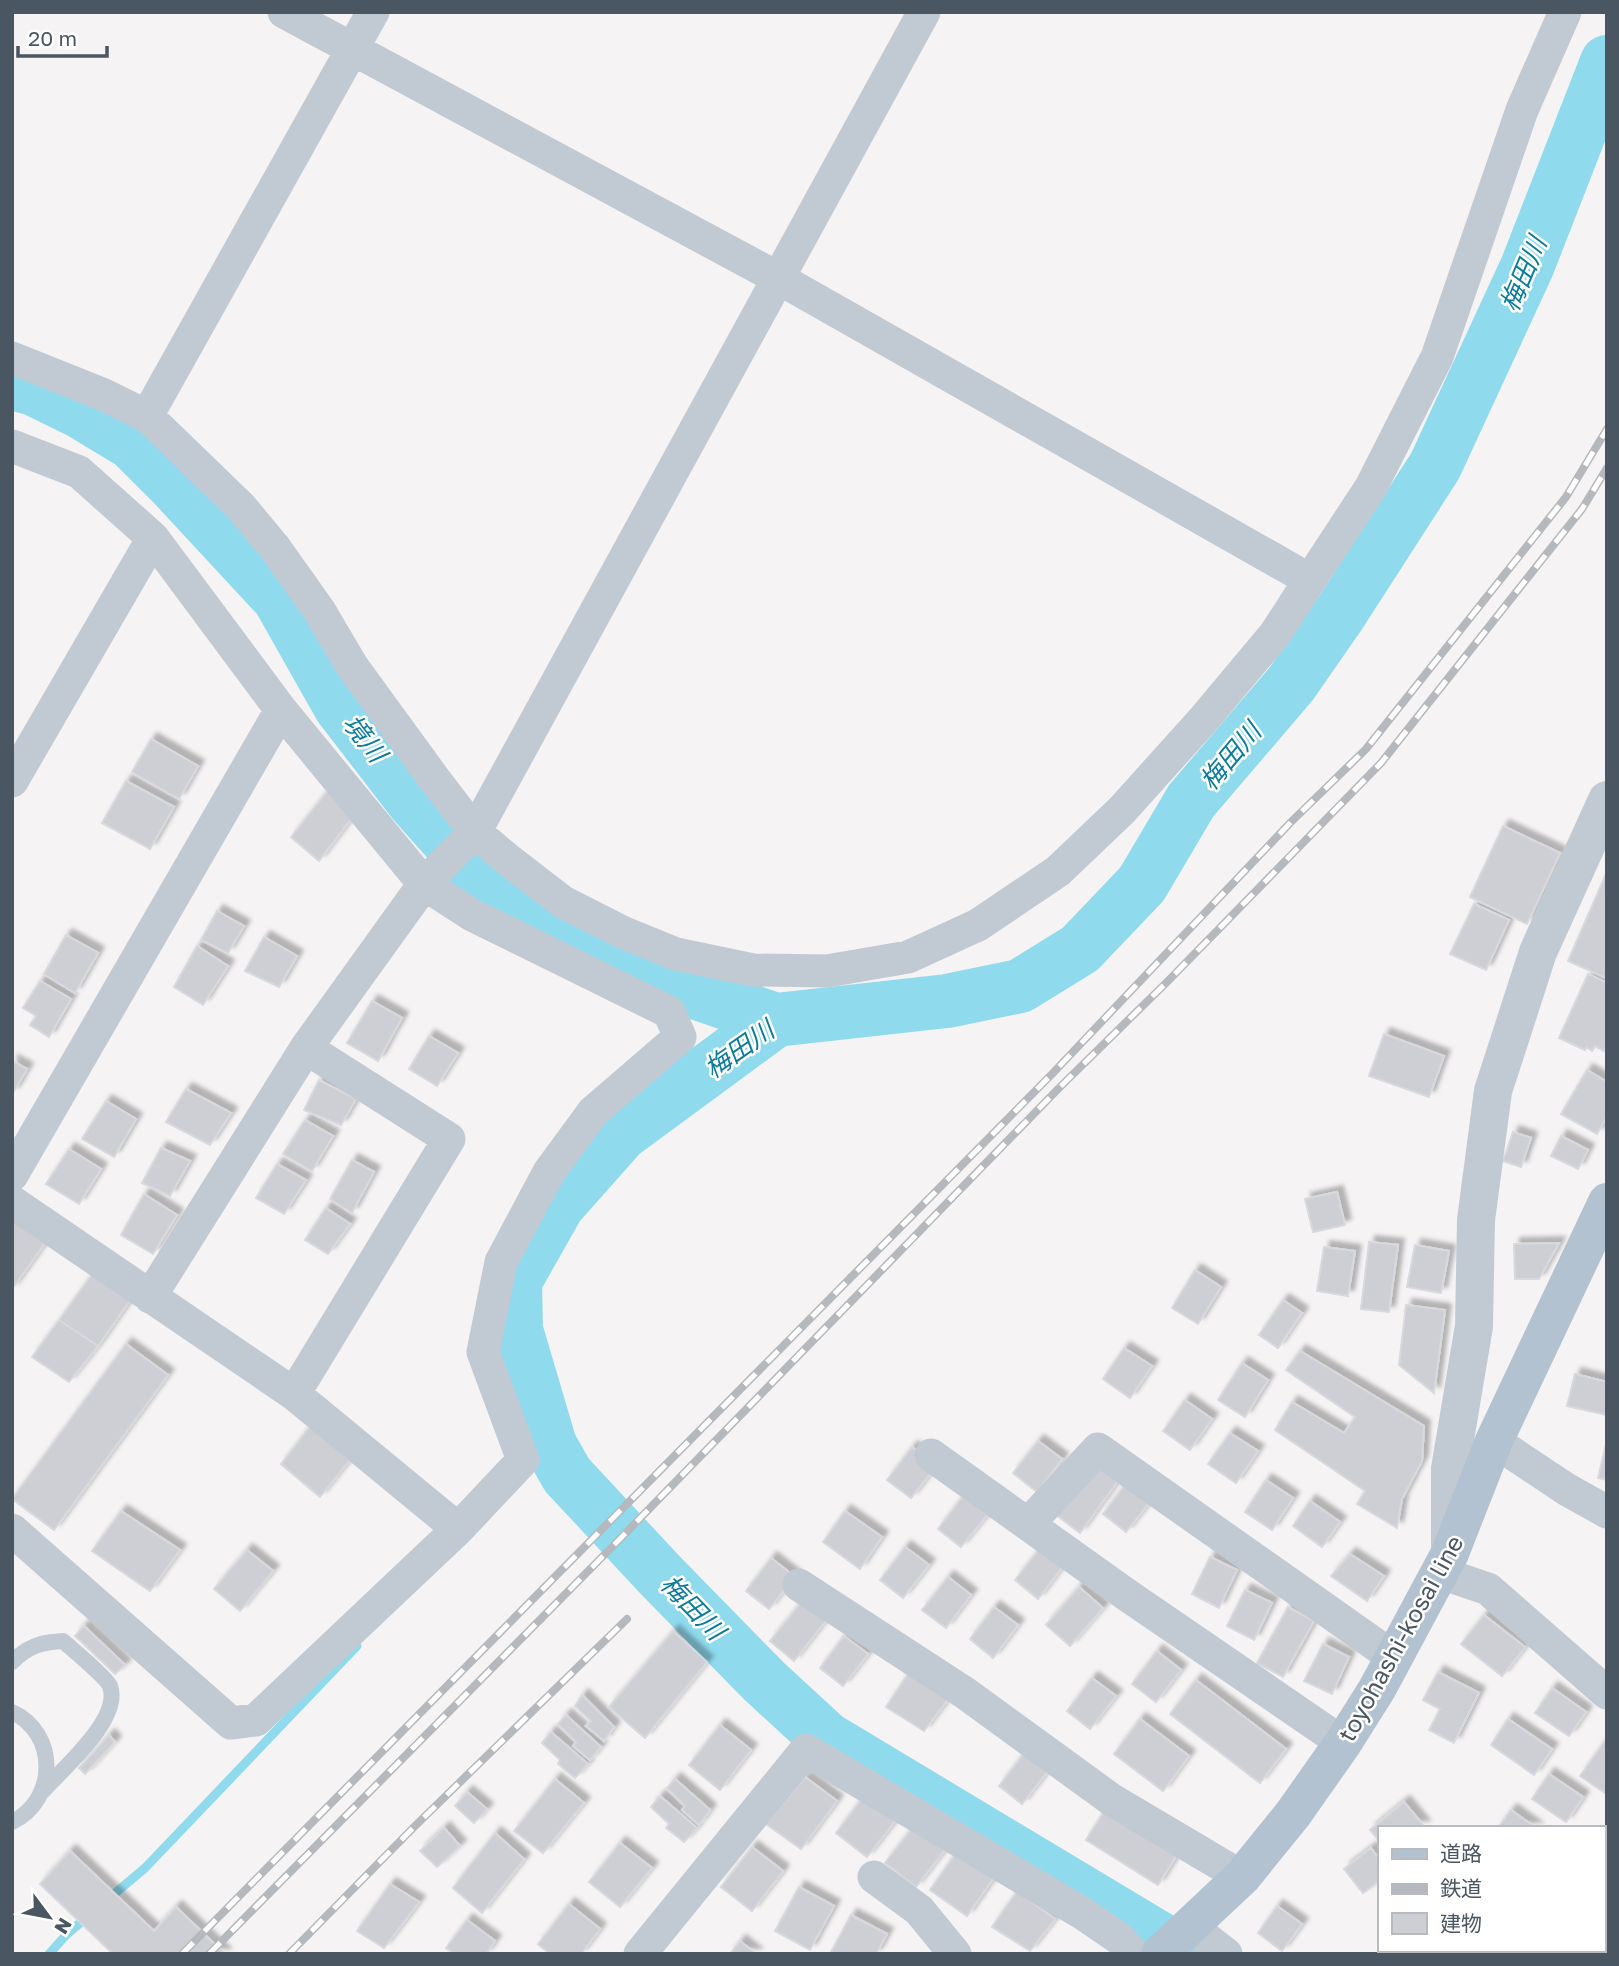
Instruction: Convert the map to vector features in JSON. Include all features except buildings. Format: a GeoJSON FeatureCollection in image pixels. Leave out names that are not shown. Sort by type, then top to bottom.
{"type":"FeatureCollection","features":[{"type":"Feature","properties":{"kind":"main road","name":"toyohashi-kosai line"},"geometry":{"type":"LineString","coordinates":[[1178,1938],[1242,1877],[1293,1814],[1377,1689],[1445,1563],[1494,1441],[1607,1202]]}},
{"type":"Feature","properties":{"kind":"street"},"geometry":{"type":"LineString","coordinates":[[284,12],[778,278],[1310,580]]}},
{"type":"Feature","properties":{"kind":"street"},"geometry":{"type":"LineString","coordinates":[[147,416],[373,12]]}},
{"type":"Feature","properties":{"kind":"street"},"geometry":{"type":"LineString","coordinates":[[12,358],[102,394],[147,416],[241,507],[275,548],[319,610],[359,676],[475,832],[563,902],[622,932],[676,954],[753,970],[827,971],[908,957],[978,925],[1058,871],[1122,810],[1275,634],[1371,487],[1437,357],[1522,110],[1565,12]]}},
{"type":"Feature","properties":{"kind":"street"},"geometry":{"type":"LineString","coordinates":[[150,1297],[306,1048],[424,884],[475,832],[778,278],[913,16]]}},
{"type":"Feature","properties":{"kind":"street"},"geometry":{"type":"LineString","coordinates":[[12,446],[79,472],[153,538],[281,710],[424,884],[472,915],[670,1012],[680,1037],[593,1112],[549,1172],[501,1262],[483,1353],[523,1460],[458,1529],[256,1720],[231,1723],[12,1530]]}},
{"type":"Feature","properties":{"kind":"street"},"geometry":{"type":"LineString","coordinates":[[12,781],[153,538]]}},
{"type":"Feature","properties":{"kind":"street"},"geometry":{"type":"LineString","coordinates":[[12,1175],[281,710]]}},
{"type":"Feature","properties":{"kind":"street"},"geometry":{"type":"LineString","coordinates":[[1607,800],[1538,952],[1493,1091],[1476,1220],[1474,1326],[1450,1469],[1445,1563],[1488,1589],[1607,1693]]}},
{"type":"Feature","properties":{"kind":"street"},"geometry":{"type":"LineString","coordinates":[[294,1395],[449,1139],[306,1048]]}},
{"type":"Feature","properties":{"kind":"street"},"geometry":{"type":"LineString","coordinates":[[12,1202],[294,1395],[458,1529]]}},
{"type":"Feature","properties":{"kind":"street"},"geometry":{"type":"LineString","coordinates":[[1494,1441],[1566,1489],[1607,1512]]}},
{"type":"Feature","properties":{"kind":"street"},"geometry":{"type":"LineString","coordinates":[[1028,1524],[1098,1449],[1393,1657]]}},
{"type":"Feature","properties":{"kind":"street"},"geometry":{"type":"LineString","coordinates":[[931,1455],[1127,1595],[1343,1743]]}},
{"type":"Feature","properties":{"kind":"street"},"geometry":{"type":"LineString","coordinates":[[799,1585],[965,1693],[1112,1800],[1242,1877]]}},
{"type":"Feature","properties":{"kind":"street"},"geometry":{"type":"LineString","coordinates":[[640,1954],[806,1750],[1082,1913],[1120,1939],[1133,1954]]}},
{"type":"Feature","properties":{"kind":"street"},"geometry":{"type":"LineString","coordinates":[[874,1877],[919,1910],[955,1954]]}},
{"type":"Feature","properties":{"kind":"street"},"geometry":{"type":"LineString","coordinates":[[1178,1938],[1226,1954]]}},
{"type":"Feature","properties":{"kind":"lane"},"geometry":{"type":"LineString","coordinates":[[12,1662],[22,1652],[41,1642],[63,1641],[110,1684],[112,1703],[104,1724],[31,1808],[12,1822]]}},
{"type":"Feature","properties":{"kind":"lane"},"geometry":{"type":"LineString","coordinates":[[12,1712],[22,1716],[36,1731],[46,1750],[48,1770],[43,1791]]}},
{"type":"Feature","properties":{"kind":"waterway","name":"梅田川"},"geometry":{"type":"LineString","coordinates":[[1185,1954],[827,1739],[764,1681],[567,1475],[550,1445],[516,1330],[515,1281],[558,1205],[621,1134],[776,1020],[947,1001],[1020,986],[1080,949],[1142,884],[1191,801],[1291,684],[1435,466],[1527,267],[1607,62]]}},
{"type":"Feature","properties":{"kind":"waterway","name":"境川"},"geometry":{"type":"LineString","coordinates":[[12,383],[34,389],[79,411],[132,443],[175,486],[279,598],[340,706],[413,801],[468,863],[523,909],[587,950],[636,972],[776,1020]]}},
{"type":"Feature","properties":{"kind":"waterway"},"geometry":{"type":"LineString","coordinates":[[532,1464],[550,1445]]}},
{"type":"Feature","properties":{"kind":"waterway"},"geometry":{"type":"LineString","coordinates":[[107,1900],[145,1868],[357,1646]]}},
{"type":"Feature","properties":{"kind":"waterway"},"geometry":{"type":"LineString","coordinates":[[49,1954],[88,1916]]}},
{"type":"Feature","properties":{"kind":"railway"},"geometry":{"type":"LineString","coordinates":[[182,1954],[1052,1074],[1291,822],[1366,749],[1566,497],[1607,429]]}},
{"type":"Feature","properties":{"kind":"railway"},"geometry":{"type":"LineString","coordinates":[[209,1954],[1381,763],[1582,509],[1607,468]]}},
{"type":"Feature","properties":{"kind":"railway"},"geometry":{"type":"LineString","coordinates":[[289,1954],[414,1827],[627,1619]]}}]}
